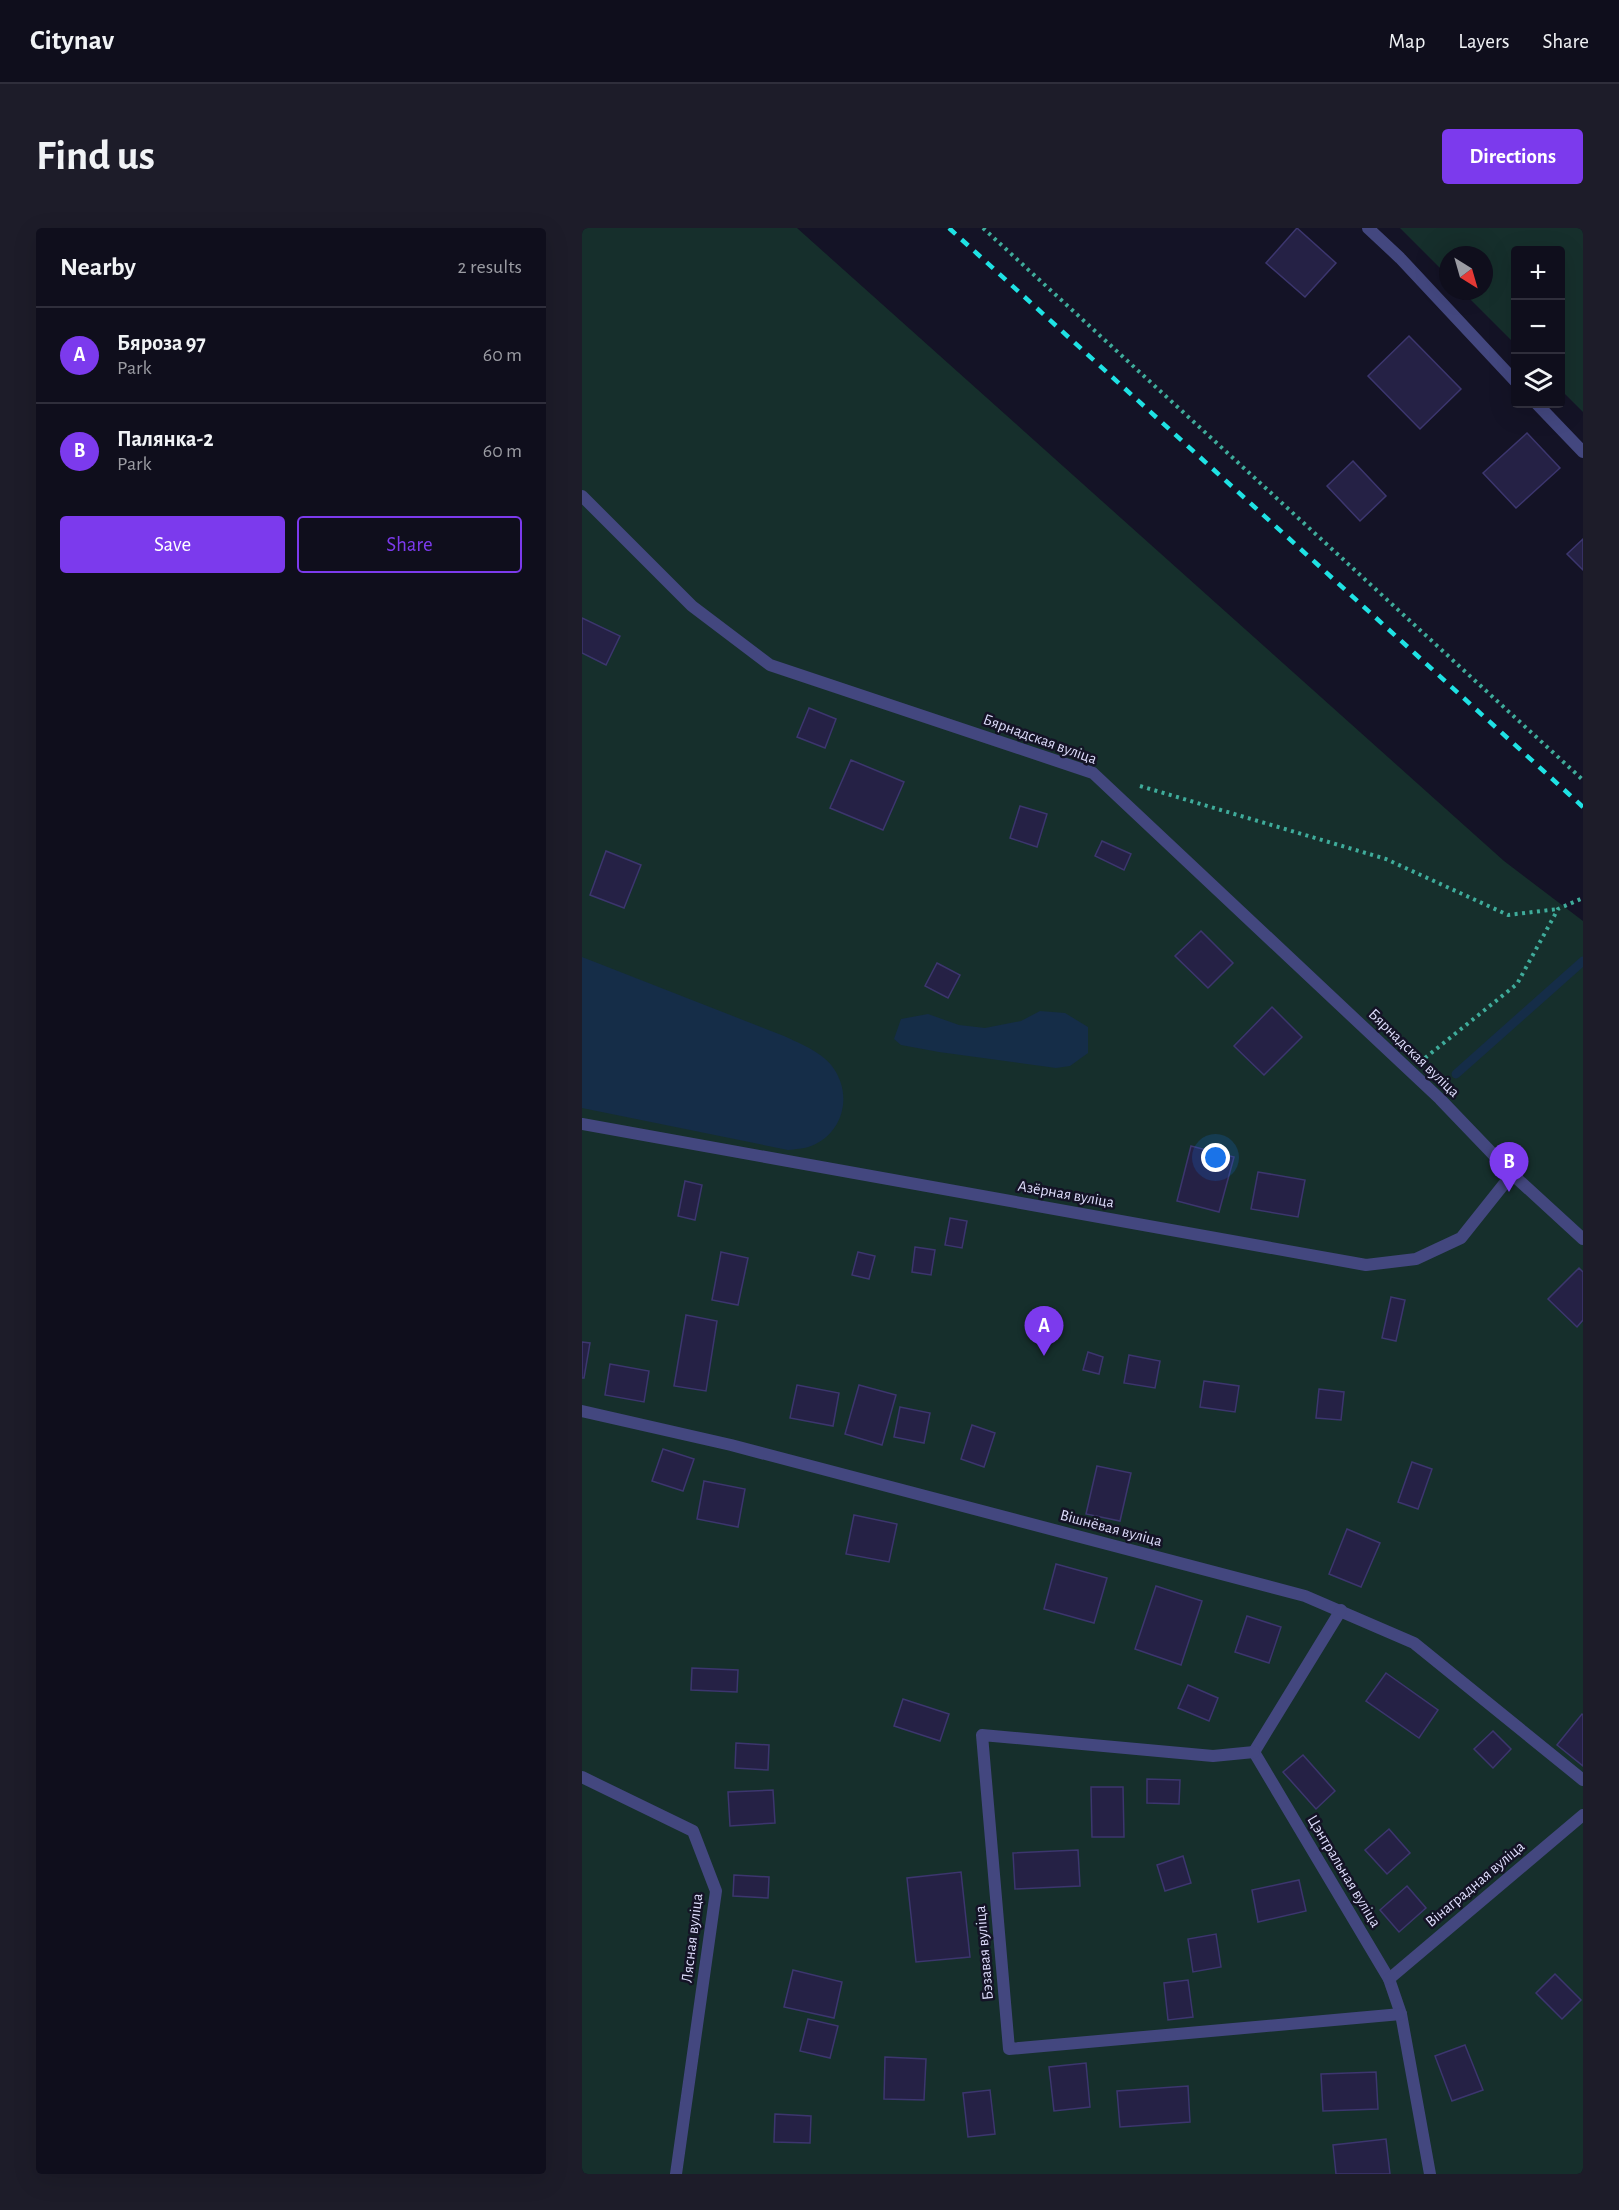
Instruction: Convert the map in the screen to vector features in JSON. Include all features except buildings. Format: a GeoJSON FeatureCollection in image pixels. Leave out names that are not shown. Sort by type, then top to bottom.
{"type":"FeatureCollection","features":[{"type":"Feature","properties":{"kind":"street"},"geometry":{"type":"LineString","coordinates":[[1368,228],[1400,258],[1511,377]]}},
{"type":"Feature","properties":{"kind":"street"},"geometry":{"type":"LineString","coordinates":[[1541,408],[1583,452]]}},
{"type":"Feature","properties":{"kind":"street","name":"Бярнадская вуліца"},"geometry":{"type":"LineString","coordinates":[[582,496],[692,606],[770,665],[1093,773],[1409,1070],[1512,1174],[1583,1239]]}},
{"type":"Feature","properties":{"kind":"street","name":"Азёрная вуліца"},"geometry":{"type":"LineString","coordinates":[[582,1124],[1366,1265],[1416,1259],[1461,1238],[1512,1174]]}},
{"type":"Feature","properties":{"kind":"street","name":"Вішнёвая вуліца"},"geometry":{"type":"LineString","coordinates":[[582,1411],[731,1445],[1305,1596],[1414,1643],[1583,1780]]}},
{"type":"Feature","properties":{"kind":"street"},"geometry":{"type":"LineString","coordinates":[[1254,1752],[1341,1610]]}},
{"type":"Feature","properties":{"kind":"street","name":"Бэзавая вуліца"},"geometry":{"type":"LineString","coordinates":[[1254,1752],[1214,1756],[982,1735],[1009,2049],[1401,2014]]}},
{"type":"Feature","properties":{"kind":"street","name":"Цэнтральная вуліца"},"geometry":{"type":"LineString","coordinates":[[1254,1752],[1389,1978],[1401,2014],[1430,2174]]}},
{"type":"Feature","properties":{"kind":"street","name":"Лясная вуліца"},"geometry":{"type":"LineString","coordinates":[[582,1777],[693,1831],[716,1892],[676,2174]]}},
{"type":"Feature","properties":{"kind":"street","name":"Вінаградная вуліца"},"geometry":{"type":"LineString","coordinates":[[1389,1978],[1583,1815]]}},
{"type":"Feature","properties":{"kind":"path"},"geometry":{"type":"LineString","coordinates":[[983,228],[1583,780]]}},
{"type":"Feature","properties":{"kind":"path"},"geometry":{"type":"LineString","coordinates":[[1138,786],[1386,859],[1508,915],[1558,909],[1583,898]]}},
{"type":"Feature","properties":{"kind":"path"},"geometry":{"type":"LineString","coordinates":[[1409,1070],[1517,984],[1558,909]]}},
{"type":"Feature","properties":{"kind":"green space"},"geometry":{"type":"Polygon","coordinates":[[[582,228],[797,228],[1504,861],[1583,921],[1583,2174],[582,2174],[582,228]]]}},
{"type":"Feature","properties":{"kind":"green space"},"geometry":{"type":"Polygon","coordinates":[[[1400,228],[1583,228],[1583,412],[1565,394],[1565,246],[1511,246],[1511,340],[1471,300],[1493,300],[1493,246],[1439,246],[1439,267],[1400,228]]]}},
{"type":"Feature","properties":{"kind":"water"},"geometry":{"type":"Polygon","coordinates":[[[582,957],[784,1036],[818,1054],[830,1063],[840,1080],[843,1091],[843,1103],[837,1124],[822,1140],[808,1147],[788,1150],[582,1108],[582,957]]]}},
{"type":"Feature","properties":{"kind":"water"},"geometry":{"type":"Polygon","coordinates":[[[1040,1011],[1065,1013],[1088,1027],[1088,1053],[1070,1066],[1056,1068],[939,1052],[901,1045],[894,1039],[901,1019],[928,1014],[959,1025],[985,1028],[1021,1021],[1040,1011]]]}},
{"type":"Feature","properties":{"kind":"waterway"},"geometry":{"type":"LineString","coordinates":[[1456,1074],[1583,961]]}},
{"type":"Feature","properties":{"kind":"railway"},"geometry":{"type":"LineString","coordinates":[[949,228],[1583,807]]}},
{"type":"Feature","properties":{"kind":"place","name":"Палянка-2"},"geometry":{"type":"Point","coordinates":[1509,1192]}},
{"type":"Feature","properties":{"kind":"place","name":"Бяроза 97"},"geometry":{"type":"Point","coordinates":[1044,1356]}}]}
